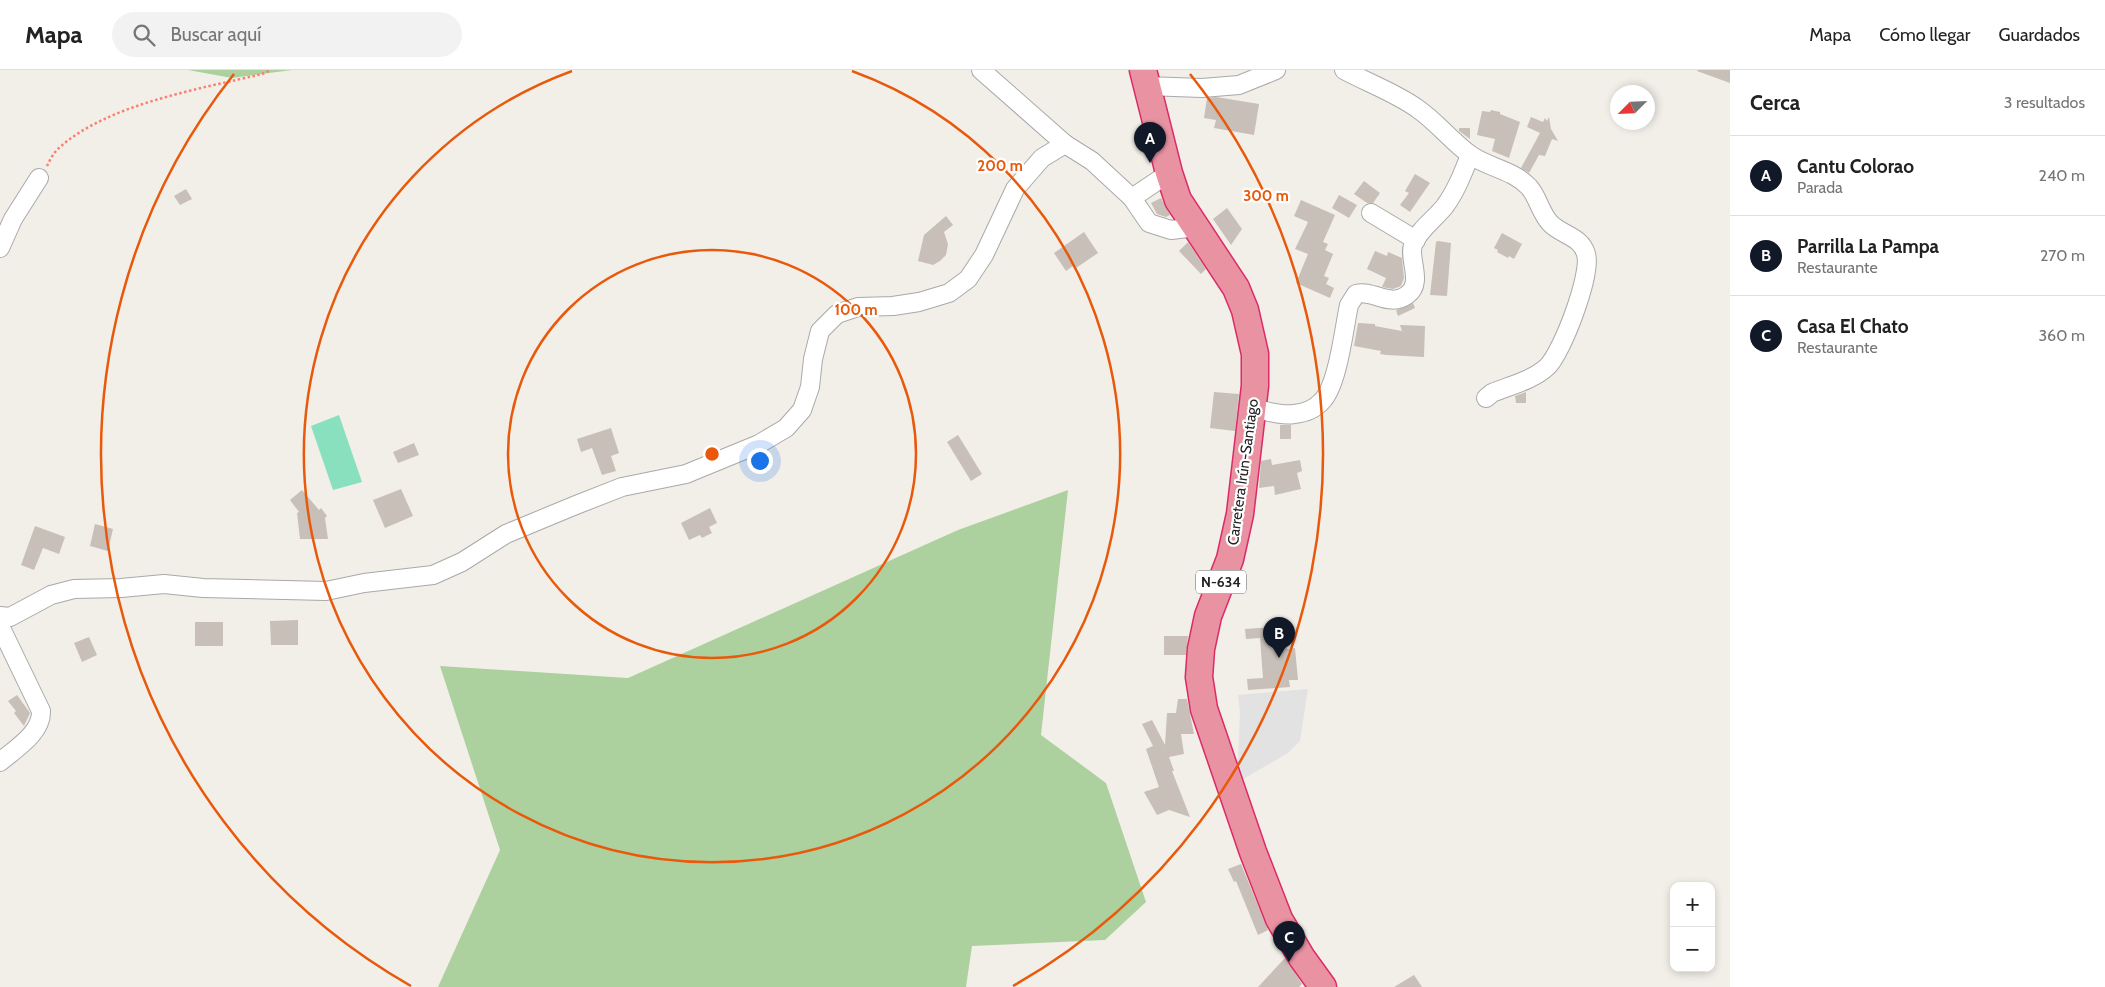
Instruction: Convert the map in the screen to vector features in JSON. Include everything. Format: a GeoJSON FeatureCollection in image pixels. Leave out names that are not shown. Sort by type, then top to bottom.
{"type":"FeatureCollection","features":[{"type":"Feature","properties":{"kind":"highway","name":"Carretera Irún-Santiago"},"geometry":{"type":"LineString","coordinates":[[1145,78],[1169,173],[1178,200],[1236,288],[1245,310],[1255,354],[1255,386],[1240,514],[1230,559],[1208,616],[1201,648],[1199,677],[1204,709],[1253,852],[1279,919],[1302,958],[1323,987]]}},
{"type":"Feature","properties":{"kind":"street"},"geometry":{"type":"LineString","coordinates":[[981,70],[1065,144],[1092,161],[1132,198],[1149,223],[1171,230],[1196,227]]}},
{"type":"Feature","properties":{"kind":"street"},"geometry":{"type":"LineString","coordinates":[[1145,78],[1202,88],[1239,85],[1276,70]]}},
{"type":"Feature","properties":{"kind":"street"},"geometry":{"type":"LineString","coordinates":[[1344,70],[1419,110],[1470,155],[1502,169],[1528,186],[1551,224],[1577,240],[1586,254],[1587,263],[1574,313],[1559,350],[1550,364],[1539,373],[1492,393],[1486,398]]}},
{"type":"Feature","properties":{"kind":"street"},"geometry":{"type":"LineString","coordinates":[[0,616],[10,617],[51,595],[74,589],[121,588],[164,584],[203,588],[326,591],[364,583],[433,575],[462,562],[506,534],[576,505],[622,487],[686,474],[759,444],[786,428],[802,410],[810,387],[813,359],[820,332],[837,314],[858,307],[892,306],[919,302],[949,292],[968,279],[984,255],[1014,189],[1042,158],[1065,144]]}},
{"type":"Feature","properties":{"kind":"street"},"geometry":{"type":"LineString","coordinates":[[1252,408],[1274,413],[1294,414],[1312,410],[1323,400],[1333,381],[1349,305],[1356,294],[1363,292],[1387,301],[1406,296],[1415,283],[1412,246],[1446,205],[1458,184],[1470,155]]}},
{"type":"Feature","properties":{"kind":"street"},"geometry":{"type":"LineString","coordinates":[[1132,198],[1169,173]]}},
{"type":"Feature","properties":{"kind":"street"},"geometry":{"type":"LineString","coordinates":[[0,248],[13,219],[39,178]]}},
{"type":"Feature","properties":{"kind":"street"},"geometry":{"type":"LineString","coordinates":[[1371,214],[1416,240]]}},
{"type":"Feature","properties":{"kind":"street"},"geometry":{"type":"LineString","coordinates":[[0,626],[42,711],[42,720],[35,730],[0,762]]}},
{"type":"Feature","properties":{"kind":"path"},"geometry":{"type":"LineString","coordinates":[[39,178],[58,149],[88,127],[125,110],[271,70]]}},
{"type":"Feature","properties":{"kind":"green space"},"geometry":{"type":"Polygon","coordinates":[[[188,70],[292,70],[232,78],[188,70]]]}},
{"type":"Feature","properties":{"kind":"green space"},"geometry":{"type":"Polygon","coordinates":[[[339,415],[362,482],[333,490],[311,426],[339,415]]]}},
{"type":"Feature","properties":{"kind":"green space"},"geometry":{"type":"Polygon","coordinates":[[[1068,490],[1041,735],[1106,783],[1146,902],[1105,940],[972,946],[966,987],[438,987],[500,850],[440,666],[628,678],[958,530],[1068,490]]]}},
{"type":"Feature","properties":{"kind":"shaded area"},"geometry":{"type":"Polygon","coordinates":[[[1308,689],[1300,741],[1288,753],[1238,782],[1231,765],[1238,761],[1240,713],[1238,695],[1308,689]]]}},
{"type":"Feature","properties":{"kind":"building"},"geometry":{"type":"Polygon","coordinates":[[[1730,70],[1730,83],[1697,71],[1730,70]]]}},
{"type":"Feature","properties":{"kind":"building"},"geometry":{"type":"Polygon","coordinates":[[[1216,97],[1259,104],[1254,135],[1214,128],[1216,120],[1204,118],[1207,98],[1216,97]]]}},
{"type":"Feature","properties":{"kind":"building"},"geometry":{"type":"Polygon","coordinates":[[[1491,110],[1500,112],[1500,114],[1520,122],[1509,158],[1492,151],[1495,139],[1477,135],[1482,111],[1490,112],[1491,110]]]}},
{"type":"Feature","properties":{"kind":"building"},"geometry":{"type":"Polygon","coordinates":[[[1531,117],[1543,122],[1545,118],[1547,121],[1549,117],[1551,129],[1558,141],[1552,139],[1545,156],[1539,155],[1529,173],[1521,168],[1540,133],[1527,127],[1531,117]]]}},
{"type":"Feature","properties":{"kind":"building"},"geometry":{"type":"Polygon","coordinates":[[[1459,128],[1470,128],[1470,139],[1459,131],[1459,128]]]}},
{"type":"Feature","properties":{"kind":"building"},"geometry":{"type":"Polygon","coordinates":[[[1415,174],[1430,183],[1410,212],[1400,205],[1409,193],[1405,191],[1415,174]]]}},
{"type":"Feature","properties":{"kind":"building"},"geometry":{"type":"Polygon","coordinates":[[[1364,181],[1380,193],[1373,203],[1367,203],[1354,194],[1364,181]]]}},
{"type":"Feature","properties":{"kind":"building"},"geometry":{"type":"Polygon","coordinates":[[[186,189],[192,199],[180,205],[174,196],[186,189]]]}},
{"type":"Feature","properties":{"kind":"building"},"geometry":{"type":"Polygon","coordinates":[[[1339,195],[1357,205],[1349,218],[1332,208],[1339,195]]]}},
{"type":"Feature","properties":{"kind":"building"},"geometry":{"type":"Polygon","coordinates":[[[1161,198],[1170,215],[1166,217],[1157,214],[1151,203],[1161,198]]]}},
{"type":"Feature","properties":{"kind":"building"},"geometry":{"type":"Polygon","coordinates":[[[1301,200],[1335,215],[1323,242],[1328,244],[1325,250],[1333,254],[1324,276],[1329,278],[1326,284],[1334,288],[1330,298],[1296,283],[1308,254],[1295,249],[1308,222],[1294,216],[1301,200]]]}},
{"type":"Feature","properties":{"kind":"building"},"geometry":{"type":"Polygon","coordinates":[[[1227,208],[1242,229],[1231,245],[1213,219],[1227,208]]]}},
{"type":"Feature","properties":{"kind":"building"},"geometry":{"type":"Polygon","coordinates":[[[946,216],[953,225],[944,232],[948,244],[946,255],[933,265],[918,261],[924,235],[946,216]]]}},
{"type":"Feature","properties":{"kind":"building"},"geometry":{"type":"Polygon","coordinates":[[[1084,232],[1098,253],[1076,268],[1074,265],[1066,271],[1054,253],[1084,232]]]}},
{"type":"Feature","properties":{"kind":"building"},"geometry":{"type":"Polygon","coordinates":[[[1502,233],[1522,244],[1514,259],[1497,252],[1498,250],[1494,248],[1502,233]]]}},
{"type":"Feature","properties":{"kind":"building"},"geometry":{"type":"Polygon","coordinates":[[[1188,242],[1206,269],[1201,274],[1179,251],[1188,242]]]}},
{"type":"Feature","properties":{"kind":"building"},"geometry":{"type":"Polygon","coordinates":[[[1436,242],[1451,243],[1447,296],[1430,295],[1436,242]]]}},
{"type":"Feature","properties":{"kind":"building"},"geometry":{"type":"Polygon","coordinates":[[[1375,251],[1387,256],[1388,252],[1402,258],[1404,278],[1401,286],[1393,289],[1382,287],[1386,278],[1367,269],[1375,251]]]}},
{"type":"Feature","properties":{"kind":"building"},"geometry":{"type":"Polygon","coordinates":[[[1413,303],[1415,308],[1398,316],[1396,310],[1413,303]]]}},
{"type":"Feature","properties":{"kind":"building"},"geometry":{"type":"Polygon","coordinates":[[[1358,323],[1375,324],[1375,326],[1402,331],[1400,325],[1425,326],[1424,357],[1386,355],[1380,354],[1381,351],[1354,346],[1358,323]]]}},
{"type":"Feature","properties":{"kind":"building"},"geometry":{"type":"Polygon","coordinates":[[[1214,392],[1239,394],[1235,431],[1210,428],[1214,392]]]}},
{"type":"Feature","properties":{"kind":"building"},"geometry":{"type":"Polygon","coordinates":[[[1526,392],[1526,403],[1516,403],[1515,396],[1526,392]]]}},
{"type":"Feature","properties":{"kind":"building"},"geometry":{"type":"Polygon","coordinates":[[[1280,425],[1291,425],[1291,439],[1280,439],[1280,425]]]}},
{"type":"Feature","properties":{"kind":"building"},"geometry":{"type":"Polygon","coordinates":[[[611,428],[619,453],[611,456],[616,471],[602,475],[592,448],[581,452],[577,439],[611,428]]]}},
{"type":"Feature","properties":{"kind":"building"},"geometry":{"type":"Polygon","coordinates":[[[958,435],[982,474],[971,481],[947,442],[958,435]]]}},
{"type":"Feature","properties":{"kind":"building"},"geometry":{"type":"Polygon","coordinates":[[[414,443],[419,455],[398,463],[393,452],[414,443]]]}},
{"type":"Feature","properties":{"kind":"building"},"geometry":{"type":"Polygon","coordinates":[[[1271,459],[1272,465],[1300,460],[1302,471],[1297,473],[1301,489],[1275,495],[1274,486],[1259,488],[1261,461],[1271,459]]]}},
{"type":"Feature","properties":{"kind":"building"},"geometry":{"type":"Polygon","coordinates":[[[401,489],[413,516],[385,528],[373,500],[401,489]]]}},
{"type":"Feature","properties":{"kind":"building"},"geometry":{"type":"Polygon","coordinates":[[[302,490],[319,510],[321,508],[327,516],[325,518],[328,539],[300,539],[297,513],[299,512],[290,500],[302,490]]]}},
{"type":"Feature","properties":{"kind":"building"},"geometry":{"type":"Polygon","coordinates":[[[710,508],[717,523],[709,527],[712,533],[702,538],[700,535],[689,540],[681,523],[710,508]]]}},
{"type":"Feature","properties":{"kind":"building"},"geometry":{"type":"Polygon","coordinates":[[[95,524],[113,529],[108,551],[90,546],[95,524]]]}},
{"type":"Feature","properties":{"kind":"building"},"geometry":{"type":"Polygon","coordinates":[[[35,526],[65,537],[59,554],[43,548],[34,570],[21,565],[35,526]]]}},
{"type":"Feature","properties":{"kind":"building"},"geometry":{"type":"Polygon","coordinates":[[[298,620],[298,645],[271,645],[270,621],[298,620]]]}},
{"type":"Feature","properties":{"kind":"building"},"geometry":{"type":"Polygon","coordinates":[[[195,622],[223,622],[223,646],[195,646],[195,622]]]}},
{"type":"Feature","properties":{"kind":"building"},"geometry":{"type":"Polygon","coordinates":[[[1285,626],[1287,649],[1295,648],[1298,680],[1289,680],[1290,687],[1248,690],[1247,679],[1263,678],[1260,638],[1246,639],[1245,629],[1285,626]]]}},
{"type":"Feature","properties":{"kind":"building"},"geometry":{"type":"Polygon","coordinates":[[[1164,636],[1188,636],[1186,655],[1164,655],[1164,636]]]}},
{"type":"Feature","properties":{"kind":"building"},"geometry":{"type":"Polygon","coordinates":[[[89,637],[97,655],[82,662],[74,643],[89,637]]]}},
{"type":"Feature","properties":{"kind":"building"},"geometry":{"type":"Polygon","coordinates":[[[17,695],[30,713],[24,726],[8,701],[17,695]]]}},
{"type":"Feature","properties":{"kind":"building"},"geometry":{"type":"Polygon","coordinates":[[[1178,699],[1187,699],[1194,734],[1181,734],[1184,754],[1169,757],[1174,771],[1172,771],[1190,817],[1169,810],[1157,815],[1144,792],[1159,787],[1146,749],[1153,746],[1142,724],[1152,720],[1165,745],[1167,713],[1176,713],[1178,699]]]}},
{"type":"Feature","properties":{"kind":"building"},"geometry":{"type":"Polygon","coordinates":[[[1241,864],[1268,930],[1258,935],[1236,881],[1234,882],[1228,869],[1241,864]]]}},
{"type":"Feature","properties":{"kind":"building"},"geometry":{"type":"Polygon","coordinates":[[[1285,958],[1302,984],[1299,987],[1258,987],[1285,958]]]}},
{"type":"Feature","properties":{"kind":"building"},"geometry":{"type":"Polygon","coordinates":[[[1414,975],[1422,987],[1394,987],[1414,975]]]}},
{"type":"Feature","properties":{"kind":"place","name":"Cantu Colorao"},"geometry":{"type":"Point","coordinates":[1150,163]}},
{"type":"Feature","properties":{"kind":"place","name":"Parrilla La Pampa"},"geometry":{"type":"Point","coordinates":[1279,658]}},
{"type":"Feature","properties":{"kind":"place","name":"Casa El Chato"},"geometry":{"type":"Point","coordinates":[1289,962]}}]}
